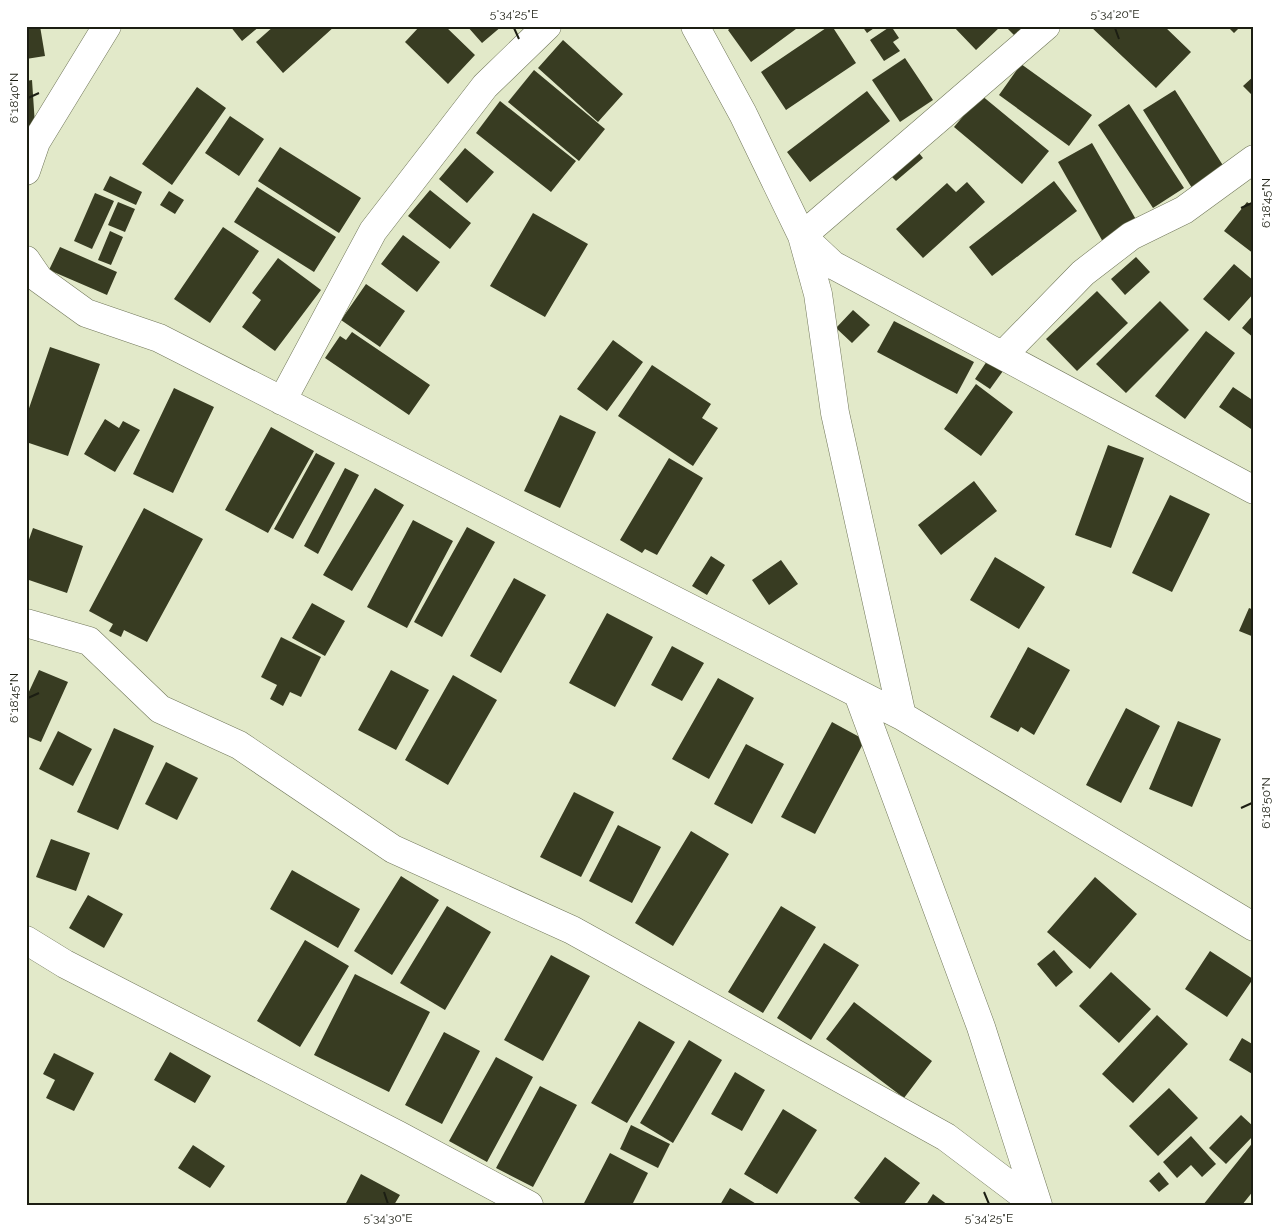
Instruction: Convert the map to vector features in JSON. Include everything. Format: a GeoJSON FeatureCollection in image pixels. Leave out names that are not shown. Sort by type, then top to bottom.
{"type":"FeatureCollection","features":[{"type":"Feature","properties":{"kind":"street"},"geometry":{"type":"LineString","coordinates":[[26,171],[36,142],[107,26]]}},
{"type":"Feature","properties":{"kind":"street"},"geometry":{"type":"LineString","coordinates":[[282,401],[373,230],[485,86],[547,26]]}},
{"type":"Feature","properties":{"kind":"street"},"geometry":{"type":"LineString","coordinates":[[695,26],[743,114],[802,236],[818,294],[835,413],[902,716]]}},
{"type":"Feature","properties":{"kind":"street"},"geometry":{"type":"LineString","coordinates":[[802,236],[1046,26]]}},
{"type":"Feature","properties":{"kind":"street"},"geometry":{"type":"LineString","coordinates":[[1003,355],[1083,273],[1131,236],[1184,210],[1254,159]]}},
{"type":"Feature","properties":{"kind":"street"},"geometry":{"type":"LineString","coordinates":[[802,236],[833,265],[1003,355],[1250,481]]}},
{"type":"Feature","properties":{"kind":"street"},"geometry":{"type":"LineString","coordinates":[[26,260],[39,279],[86,313],[158,338],[902,716],[1254,927]]}},
{"type":"Feature","properties":{"kind":"street"},"geometry":{"type":"LineString","coordinates":[[26,623],[88,641],[160,709],[238,745],[393,849],[572,930],[946,1137],[1037,1205]]}},
{"type":"Feature","properties":{"kind":"street"},"geometry":{"type":"LineString","coordinates":[[858,694],[981,1027],[1037,1205]]}},
{"type":"Feature","properties":{"kind":"street"},"geometry":{"type":"LineString","coordinates":[[26,940],[65,964],[398,1134],[529,1205]]}},
{"type":"Feature","properties":{"kind":"building"},"geometry":{"type":"Polygon","coordinates":[[[26,26],[40,26],[45,56],[26,59],[26,26]]]}},
{"type":"Feature","properties":{"kind":"building"},"geometry":{"type":"Polygon","coordinates":[[[230,26],[260,26],[242,41],[230,26]]]}},
{"type":"Feature","properties":{"kind":"building"},"geometry":{"type":"Polygon","coordinates":[[[274,26],[335,26],[283,73],[256,42],[274,26]]]}},
{"type":"Feature","properties":{"kind":"building"},"geometry":{"type":"Polygon","coordinates":[[[420,26],[445,26],[475,55],[448,84],[405,42],[420,26]]]}},
{"type":"Feature","properties":{"kind":"building"},"geometry":{"type":"Polygon","coordinates":[[[467,26],[502,26],[482,43],[467,26]]]}},
{"type":"Feature","properties":{"kind":"building"},"geometry":{"type":"Polygon","coordinates":[[[733,26],[800,26],[751,62],[728,30],[733,26]]]}},
{"type":"Feature","properties":{"kind":"building"},"geometry":{"type":"Polygon","coordinates":[[[829,26],[832,26],[856,63],[786,110],[761,72],[829,26]]]}},
{"type":"Feature","properties":{"kind":"building"},"geometry":{"type":"Polygon","coordinates":[[[862,26],[877,26],[867,33],[862,26]]]}},
{"type":"Feature","properties":{"kind":"building"},"geometry":{"type":"Polygon","coordinates":[[[891,26],[899,38],[893,42],[900,51],[884,61],[870,40],[891,26]]]}},
{"type":"Feature","properties":{"kind":"building"},"geometry":{"type":"Polygon","coordinates":[[[953,26],[1001,26],[976,50],[953,26]]]}},
{"type":"Feature","properties":{"kind":"building"},"geometry":{"type":"Polygon","coordinates":[[[1005,26],[1029,26],[1017,38],[1005,26]]]}},
{"type":"Feature","properties":{"kind":"building"},"geometry":{"type":"Polygon","coordinates":[[[1090,26],[1164,26],[1191,52],[1156,88],[1090,26]]]}},
{"type":"Feature","properties":{"kind":"building"},"geometry":{"type":"Polygon","coordinates":[[[1227,26],[1241,26],[1234,33],[1227,26]]]}},
{"type":"Feature","properties":{"kind":"building"},"geometry":{"type":"Polygon","coordinates":[[[563,40],[623,94],[598,122],[538,68],[563,40]]]}},
{"type":"Feature","properties":{"kind":"building"},"geometry":{"type":"Polygon","coordinates":[[[905,58],[933,100],[900,122],[872,80],[905,58]]]}},
{"type":"Feature","properties":{"kind":"building"},"geometry":{"type":"Polygon","coordinates":[[[1021,64],[1092,115],[1069,146],[999,95],[1021,64]]]}},
{"type":"Feature","properties":{"kind":"building"},"geometry":{"type":"Polygon","coordinates":[[[534,70],[605,129],[579,161],[508,102],[534,70]]]}},
{"type":"Feature","properties":{"kind":"building"},"geometry":{"type":"Polygon","coordinates":[[[1254,76],[1254,97],[1243,86],[1254,76]]]}},
{"type":"Feature","properties":{"kind":"building"},"geometry":{"type":"Polygon","coordinates":[[[32,80],[35,125],[26,125],[26,81],[32,80]]]}},
{"type":"Feature","properties":{"kind":"building"},"geometry":{"type":"Polygon","coordinates":[[[197,87],[226,108],[172,185],[142,164],[197,87]]]}},
{"type":"Feature","properties":{"kind":"building"},"geometry":{"type":"Polygon","coordinates":[[[1175,90],[1224,167],[1192,188],[1143,110],[1175,90]]]}},
{"type":"Feature","properties":{"kind":"building"},"geometry":{"type":"Polygon","coordinates":[[[867,91],[890,121],[810,182],[787,152],[867,91]]]}},
{"type":"Feature","properties":{"kind":"building"},"geometry":{"type":"Polygon","coordinates":[[[981,95],[1049,151],[1022,184],[954,127],[981,95]]]}},
{"type":"Feature","properties":{"kind":"building"},"geometry":{"type":"Polygon","coordinates":[[[500,101],[576,161],[551,192],[476,133],[500,101]]]}},
{"type":"Feature","properties":{"kind":"building"},"geometry":{"type":"Polygon","coordinates":[[[1129,104],[1184,188],[1153,208],[1098,125],[1129,104]]]}},
{"type":"Feature","properties":{"kind":"building"},"geometry":{"type":"Polygon","coordinates":[[[230,116],[264,139],[239,176],[205,153],[230,116]]]}},
{"type":"Feature","properties":{"kind":"building"},"geometry":{"type":"Polygon","coordinates":[[[1092,143],[1138,223],[1103,242],[1058,162],[1092,143]]]}},
{"type":"Feature","properties":{"kind":"building"},"geometry":{"type":"Polygon","coordinates":[[[280,147],[361,198],[339,233],[258,181],[280,147]]]}},
{"type":"Feature","properties":{"kind":"building"},"geometry":{"type":"Polygon","coordinates":[[[465,148],[494,172],[467,203],[439,179],[465,148]]]}},
{"type":"Feature","properties":{"kind":"building"},"geometry":{"type":"Polygon","coordinates":[[[915,148],[923,158],[896,181],[887,172],[915,148]]]}},
{"type":"Feature","properties":{"kind":"building"},"geometry":{"type":"Polygon","coordinates":[[[110,176],[142,192],[136,205],[103,190],[110,176]]]}},
{"type":"Feature","properties":{"kind":"building"},"geometry":{"type":"Polygon","coordinates":[[[1054,181],[1077,211],[992,276],[969,247],[1054,181]]]}},
{"type":"Feature","properties":{"kind":"building"},"geometry":{"type":"Polygon","coordinates":[[[967,182],[985,202],[923,258],[896,229],[947,183],[956,192],[967,182]]]}},
{"type":"Feature","properties":{"kind":"building"},"geometry":{"type":"Polygon","coordinates":[[[257,187],[336,237],[314,272],[234,222],[257,187]]]}},
{"type":"Feature","properties":{"kind":"building"},"geometry":{"type":"Polygon","coordinates":[[[430,190],[471,223],[450,249],[408,216],[430,190]]]}},
{"type":"Feature","properties":{"kind":"building"},"geometry":{"type":"Polygon","coordinates":[[[169,191],[184,200],[175,214],[160,205],[169,191]]]}},
{"type":"Feature","properties":{"kind":"building"},"geometry":{"type":"Polygon","coordinates":[[[95,193],[114,201],[92,249],[74,241],[95,193]]]}},
{"type":"Feature","properties":{"kind":"building"},"geometry":{"type":"Polygon","coordinates":[[[118,202],[135,209],[125,232],[108,225],[118,202]]]}},
{"type":"Feature","properties":{"kind":"building"},"geometry":{"type":"Polygon","coordinates":[[[1247,202],[1254,207],[1254,254],[1224,231],[1247,202]]]}},
{"type":"Feature","properties":{"kind":"building"},"geometry":{"type":"Polygon","coordinates":[[[533,213],[588,244],[545,317],[490,286],[533,213]]]}},
{"type":"Feature","properties":{"kind":"building"},"geometry":{"type":"Polygon","coordinates":[[[223,227],[259,251],[210,323],[174,299],[223,227]]]}},
{"type":"Feature","properties":{"kind":"building"},"geometry":{"type":"Polygon","coordinates":[[[110,231],[123,237],[111,265],[98,260],[110,231]]]}},
{"type":"Feature","properties":{"kind":"building"},"geometry":{"type":"Polygon","coordinates":[[[403,235],[440,262],[417,292],[381,264],[403,235]]]}},
{"type":"Feature","properties":{"kind":"building"},"geometry":{"type":"Polygon","coordinates":[[[60,247],[117,272],[107,295],[49,270],[60,247]]]}},
{"type":"Feature","properties":{"kind":"building"},"geometry":{"type":"Polygon","coordinates":[[[1136,257],[1150,272],[1125,295],[1111,279],[1136,257]]]}},
{"type":"Feature","properties":{"kind":"building"},"geometry":{"type":"Polygon","coordinates":[[[278,258],[321,290],[275,351],[242,327],[261,300],[252,293],[278,258]]]}},
{"type":"Feature","properties":{"kind":"building"},"geometry":{"type":"Polygon","coordinates":[[[1234,264],[1254,281],[1254,293],[1229,321],[1203,299],[1234,264]]]}},
{"type":"Feature","properties":{"kind":"building"},"geometry":{"type":"Polygon","coordinates":[[[366,284],[405,311],[380,347],[341,320],[366,284]]]}},
{"type":"Feature","properties":{"kind":"building"},"geometry":{"type":"Polygon","coordinates":[[[1097,291],[1128,323],[1077,371],[1046,339],[1097,291]]]}},
{"type":"Feature","properties":{"kind":"building"},"geometry":{"type":"Polygon","coordinates":[[[1160,301],[1189,330],[1126,393],[1096,364],[1160,301]]]}},
{"type":"Feature","properties":{"kind":"building"},"geometry":{"type":"Polygon","coordinates":[[[853,310],[870,325],[852,343],[836,328],[853,310]]]}},
{"type":"Feature","properties":{"kind":"building"},"geometry":{"type":"Polygon","coordinates":[[[1254,314],[1254,338],[1242,328],[1254,314]]]}},
{"type":"Feature","properties":{"kind":"building"},"geometry":{"type":"Polygon","coordinates":[[[894,321],[974,362],[957,394],[877,352],[894,321]]]}},
{"type":"Feature","properties":{"kind":"building"},"geometry":{"type":"Polygon","coordinates":[[[1206,331],[1235,353],[1185,419],[1155,396],[1206,331]]]}},
{"type":"Feature","properties":{"kind":"building"},"geometry":{"type":"Polygon","coordinates":[[[352,332],[430,385],[409,415],[325,358],[340,336],[346,340],[352,332]]]}},
{"type":"Feature","properties":{"kind":"building"},"geometry":{"type":"Polygon","coordinates":[[[613,340],[643,362],[607,411],[577,389],[613,340]]]}},
{"type":"Feature","properties":{"kind":"building"},"geometry":{"type":"Polygon","coordinates":[[[50,347],[100,364],[68,456],[26,442],[26,417],[50,347]]]}},
{"type":"Feature","properties":{"kind":"building"},"geometry":{"type":"Polygon","coordinates":[[[987,361],[1003,371],[990,389],[975,379],[987,361]]]}},
{"type":"Feature","properties":{"kind":"building"},"geometry":{"type":"Polygon","coordinates":[[[652,365],[711,404],[702,418],[718,428],[693,466],[618,416],[652,365]]]}},
{"type":"Feature","properties":{"kind":"building"},"geometry":{"type":"Polygon","coordinates":[[[976,384],[1013,412],[981,456],[944,429],[976,384]]]}},
{"type":"Feature","properties":{"kind":"building"},"geometry":{"type":"Polygon","coordinates":[[[1233,387],[1254,401],[1254,431],[1219,407],[1233,387]]]}},
{"type":"Feature","properties":{"kind":"building"},"geometry":{"type":"Polygon","coordinates":[[[174,388],[214,407],[173,493],[133,474],[174,388]]]}},
{"type":"Feature","properties":{"kind":"building"},"geometry":{"type":"Polygon","coordinates":[[[560,415],[596,432],[560,508],[524,491],[560,415]]]}},
{"type":"Feature","properties":{"kind":"building"},"geometry":{"type":"Polygon","coordinates":[[[105,419],[119,428],[123,421],[140,430],[115,472],[84,454],[105,419]]]}},
{"type":"Feature","properties":{"kind":"building"},"geometry":{"type":"Polygon","coordinates":[[[271,427],[314,451],[268,533],[225,510],[271,427]]]}},
{"type":"Feature","properties":{"kind":"building"},"geometry":{"type":"Polygon","coordinates":[[[1108,445],[1144,458],[1111,548],[1075,535],[1108,445]]]}},
{"type":"Feature","properties":{"kind":"building"},"geometry":{"type":"Polygon","coordinates":[[[316,453],[335,463],[293,539],[274,529],[316,453]]]}},
{"type":"Feature","properties":{"kind":"building"},"geometry":{"type":"Polygon","coordinates":[[[669,458],[703,478],[657,555],[645,549],[642,553],[620,540],[669,458]]]}},
{"type":"Feature","properties":{"kind":"building"},"geometry":{"type":"Polygon","coordinates":[[[345,468],[359,475],[318,554],[304,546],[345,468]]]}},
{"type":"Feature","properties":{"kind":"building"},"geometry":{"type":"Polygon","coordinates":[[[974,481],[997,511],[941,555],[918,525],[974,481]]]}},
{"type":"Feature","properties":{"kind":"building"},"geometry":{"type":"Polygon","coordinates":[[[375,488],[404,505],[352,591],[323,575],[375,488]]]}},
{"type":"Feature","properties":{"kind":"building"},"geometry":{"type":"Polygon","coordinates":[[[1170,495],[1210,514],[1172,592],[1132,573],[1170,495]]]}},
{"type":"Feature","properties":{"kind":"building"},"geometry":{"type":"Polygon","coordinates":[[[144,508],[203,539],[147,642],[124,630],[121,637],[109,631],[113,624],[89,611],[144,508]]]}},
{"type":"Feature","properties":{"kind":"building"},"geometry":{"type":"Polygon","coordinates":[[[413,520],[453,541],[407,628],[367,607],[413,520]]]}},
{"type":"Feature","properties":{"kind":"building"},"geometry":{"type":"Polygon","coordinates":[[[467,527],[495,542],[442,637],[414,622],[467,527]]]}},
{"type":"Feature","properties":{"kind":"building"},"geometry":{"type":"Polygon","coordinates":[[[33,528],[83,546],[67,593],[26,579],[26,548],[33,528]]]}},
{"type":"Feature","properties":{"kind":"building"},"geometry":{"type":"Polygon","coordinates":[[[711,556],[725,565],[707,595],[692,586],[711,556]]]}},
{"type":"Feature","properties":{"kind":"building"},"geometry":{"type":"Polygon","coordinates":[[[995,557],[1045,587],[1019,629],[970,600],[995,557]]]}},
{"type":"Feature","properties":{"kind":"building"},"geometry":{"type":"Polygon","coordinates":[[[781,560],[798,584],[769,605],[752,580],[781,560]]]}},
{"type":"Feature","properties":{"kind":"building"},"geometry":{"type":"Polygon","coordinates":[[[514,578],[546,595],[501,673],[470,656],[514,578]]]}},
{"type":"Feature","properties":{"kind":"building"},"geometry":{"type":"Polygon","coordinates":[[[312,603],[345,621],[325,656],[292,638],[312,603]]]}},
{"type":"Feature","properties":{"kind":"building"},"geometry":{"type":"Polygon","coordinates":[[[1249,608],[1254,610],[1254,637],[1239,631],[1249,608]]]}},
{"type":"Feature","properties":{"kind":"building"},"geometry":{"type":"Polygon","coordinates":[[[607,613],[653,637],[615,707],[569,683],[607,613]]]}},
{"type":"Feature","properties":{"kind":"building"},"geometry":{"type":"Polygon","coordinates":[[[281,637],[321,657],[301,697],[290,692],[283,706],[270,699],[277,685],[261,677],[281,637]]]}},
{"type":"Feature","properties":{"kind":"building"},"geometry":{"type":"Polygon","coordinates":[[[672,646],[704,663],[682,701],[651,685],[672,646]]]}},
{"type":"Feature","properties":{"kind":"building"},"geometry":{"type":"Polygon","coordinates":[[[1028,647],[1070,670],[1034,735],[1021,727],[1018,732],[990,717],[1028,647]]]}},
{"type":"Feature","properties":{"kind":"building"},"geometry":{"type":"Polygon","coordinates":[[[39,670],[68,682],[41,742],[26,736],[26,698],[39,670]]]}},
{"type":"Feature","properties":{"kind":"building"},"geometry":{"type":"Polygon","coordinates":[[[391,670],[429,690],[396,750],[358,730],[391,670]]]}},
{"type":"Feature","properties":{"kind":"building"},"geometry":{"type":"Polygon","coordinates":[[[453,675],[497,700],[448,785],[405,760],[453,675]]]}},
{"type":"Feature","properties":{"kind":"building"},"geometry":{"type":"Polygon","coordinates":[[[718,678],[754,698],[709,779],[672,759],[718,678]]]}},
{"type":"Feature","properties":{"kind":"building"},"geometry":{"type":"Polygon","coordinates":[[[1126,708],[1160,726],[1121,803],[1086,785],[1126,708]]]}},
{"type":"Feature","properties":{"kind":"building"},"geometry":{"type":"Polygon","coordinates":[[[1178,721],[1221,739],[1192,807],[1149,789],[1178,721]]]}},
{"type":"Feature","properties":{"kind":"building"},"geometry":{"type":"Polygon","coordinates":[[[832,722],[865,740],[815,834],[781,817],[832,722]]]}},
{"type":"Feature","properties":{"kind":"building"},"geometry":{"type":"Polygon","coordinates":[[[114,728],[154,746],[118,830],[77,812],[114,728]]]}},
{"type":"Feature","properties":{"kind":"building"},"geometry":{"type":"Polygon","coordinates":[[[58,731],[92,749],[73,786],[39,769],[58,731]]]}},
{"type":"Feature","properties":{"kind":"building"},"geometry":{"type":"Polygon","coordinates":[[[746,744],[784,764],[752,824],[714,804],[746,744]]]}},
{"type":"Feature","properties":{"kind":"building"},"geometry":{"type":"Polygon","coordinates":[[[166,762],[198,778],[177,820],[145,804],[166,762]]]}},
{"type":"Feature","properties":{"kind":"building"},"geometry":{"type":"Polygon","coordinates":[[[574,792],[614,812],[581,877],[540,857],[574,792]]]}},
{"type":"Feature","properties":{"kind":"building"},"geometry":{"type":"Polygon","coordinates":[[[618,825],[661,847],[632,903],[589,881],[618,825]]]}},
{"type":"Feature","properties":{"kind":"building"},"geometry":{"type":"Polygon","coordinates":[[[691,831],[729,854],[673,946],[635,923],[691,831]]]}},
{"type":"Feature","properties":{"kind":"building"},"geometry":{"type":"Polygon","coordinates":[[[51,839],[90,853],[76,891],[36,877],[51,839]]]}},
{"type":"Feature","properties":{"kind":"building"},"geometry":{"type":"Polygon","coordinates":[[[292,870],[360,909],[338,948],[270,909],[292,870]]]}},
{"type":"Feature","properties":{"kind":"building"},"geometry":{"type":"Polygon","coordinates":[[[401,876],[439,900],[392,975],[354,951],[401,876]]]}},
{"type":"Feature","properties":{"kind":"building"},"geometry":{"type":"Polygon","coordinates":[[[1095,877],[1137,914],[1090,969],[1047,932],[1095,877]]]}},
{"type":"Feature","properties":{"kind":"building"},"geometry":{"type":"Polygon","coordinates":[[[88,895],[123,914],[104,948],[69,928],[88,895]]]}},
{"type":"Feature","properties":{"kind":"building"},"geometry":{"type":"Polygon","coordinates":[[[447,906],[491,932],[445,1010],[400,983],[447,906]]]}},
{"type":"Feature","properties":{"kind":"building"},"geometry":{"type":"Polygon","coordinates":[[[781,906],[816,927],[763,1013],[728,992],[781,906]]]}},
{"type":"Feature","properties":{"kind":"building"},"geometry":{"type":"Polygon","coordinates":[[[305,940],[349,966],[300,1047],[257,1021],[305,940]]]}},
{"type":"Feature","properties":{"kind":"building"},"geometry":{"type":"Polygon","coordinates":[[[824,943],[859,965],[811,1040],[777,1018],[824,943]]]}},
{"type":"Feature","properties":{"kind":"building"},"geometry":{"type":"Polygon","coordinates":[[[1054,950],[1073,972],[1056,987],[1037,964],[1054,950]]]}},
{"type":"Feature","properties":{"kind":"building"},"geometry":{"type":"Polygon","coordinates":[[[1210,951],[1253,979],[1227,1017],[1185,989],[1210,951]]]}},
{"type":"Feature","properties":{"kind":"building"},"geometry":{"type":"Polygon","coordinates":[[[551,955],[590,976],[543,1061],[504,1040],[551,955]]]}},
{"type":"Feature","properties":{"kind":"building"},"geometry":{"type":"Polygon","coordinates":[[[1111,972],[1151,1009],[1119,1043],[1079,1006],[1111,972]]]}},
{"type":"Feature","properties":{"kind":"building"},"geometry":{"type":"Polygon","coordinates":[[[355,974],[430,1012],[389,1092],[314,1055],[355,974]]]}},
{"type":"Feature","properties":{"kind":"building"},"geometry":{"type":"Polygon","coordinates":[[[854,1002],[932,1061],[904,1098],[826,1039],[854,1002]]]}},
{"type":"Feature","properties":{"kind":"building"},"geometry":{"type":"Polygon","coordinates":[[[1157,1015],[1188,1044],[1133,1103],[1102,1074],[1157,1015]]]}},
{"type":"Feature","properties":{"kind":"building"},"geometry":{"type":"Polygon","coordinates":[[[639,1021],[675,1042],[627,1123],[591,1103],[639,1021]]]}},
{"type":"Feature","properties":{"kind":"building"},"geometry":{"type":"Polygon","coordinates":[[[444,1032],[480,1051],[442,1124],[405,1105],[444,1032]]]}},
{"type":"Feature","properties":{"kind":"building"},"geometry":{"type":"Polygon","coordinates":[[[1242,1038],[1254,1045],[1254,1075],[1229,1060],[1242,1038]]]}},
{"type":"Feature","properties":{"kind":"building"},"geometry":{"type":"Polygon","coordinates":[[[689,1040],[722,1060],[673,1143],[640,1123],[689,1040]]]}},
{"type":"Feature","properties":{"kind":"building"},"geometry":{"type":"Polygon","coordinates":[[[170,1052],[211,1076],[195,1103],[154,1080],[170,1052]]]}},
{"type":"Feature","properties":{"kind":"building"},"geometry":{"type":"Polygon","coordinates":[[[54,1053],[94,1073],[74,1111],[46,1098],[55,1080],[43,1074],[54,1053]]]}},
{"type":"Feature","properties":{"kind":"building"},"geometry":{"type":"Polygon","coordinates":[[[496,1057],[533,1077],[487,1162],[449,1141],[496,1057]]]}},
{"type":"Feature","properties":{"kind":"building"},"geometry":{"type":"Polygon","coordinates":[[[735,1072],[765,1090],[742,1131],[711,1114],[735,1072]]]}},
{"type":"Feature","properties":{"kind":"building"},"geometry":{"type":"Polygon","coordinates":[[[540,1086],[577,1105],[533,1187],[496,1168],[540,1086]]]}},
{"type":"Feature","properties":{"kind":"building"},"geometry":{"type":"Polygon","coordinates":[[[1169,1088],[1198,1118],[1158,1156],[1129,1126],[1169,1088]]]}},
{"type":"Feature","properties":{"kind":"building"},"geometry":{"type":"Polygon","coordinates":[[[783,1109],[817,1130],[777,1194],[744,1174],[783,1109]]]}},
{"type":"Feature","properties":{"kind":"building"},"geometry":{"type":"Polygon","coordinates":[[[1241,1115],[1254,1127],[1254,1135],[1226,1164],[1209,1148],[1241,1115]]]}},
{"type":"Feature","properties":{"kind":"building"},"geometry":{"type":"Polygon","coordinates":[[[631,1125],[670,1144],[658,1168],[620,1149],[631,1125]]]}},
{"type":"Feature","properties":{"kind":"building"},"geometry":{"type":"Polygon","coordinates":[[[1191,1136],[1216,1164],[1202,1177],[1191,1165],[1177,1178],[1163,1162],[1191,1136]]]}},
{"type":"Feature","properties":{"kind":"building"},"geometry":{"type":"Polygon","coordinates":[[[1254,1141],[1254,1190],[1242,1205],[1203,1205],[1254,1141]]]}},
{"type":"Feature","properties":{"kind":"building"},"geometry":{"type":"Polygon","coordinates":[[[193,1145],[225,1166],[210,1188],[178,1168],[193,1145]]]}},
{"type":"Feature","properties":{"kind":"building"},"geometry":{"type":"Polygon","coordinates":[[[610,1153],[648,1173],[632,1205],[583,1205],[610,1153]]]}},
{"type":"Feature","properties":{"kind":"building"},"geometry":{"type":"Polygon","coordinates":[[[885,1157],[920,1183],[903,1205],[863,1205],[854,1198],[885,1157]]]}},
{"type":"Feature","properties":{"kind":"building"},"geometry":{"type":"Polygon","coordinates":[[[1159,1172],[1169,1184],[1159,1192],[1149,1181],[1159,1172]]]}},
{"type":"Feature","properties":{"kind":"building"},"geometry":{"type":"Polygon","coordinates":[[[361,1174],[400,1195],[394,1205],[345,1205],[361,1174]]]}},
{"type":"Feature","properties":{"kind":"building"},"geometry":{"type":"Polygon","coordinates":[[[730,1188],[758,1205],[720,1205],[730,1188]]]}},
{"type":"Feature","properties":{"kind":"building"},"geometry":{"type":"Polygon","coordinates":[[[933,1194],[948,1205],[926,1205],[933,1194]]]}}]}
